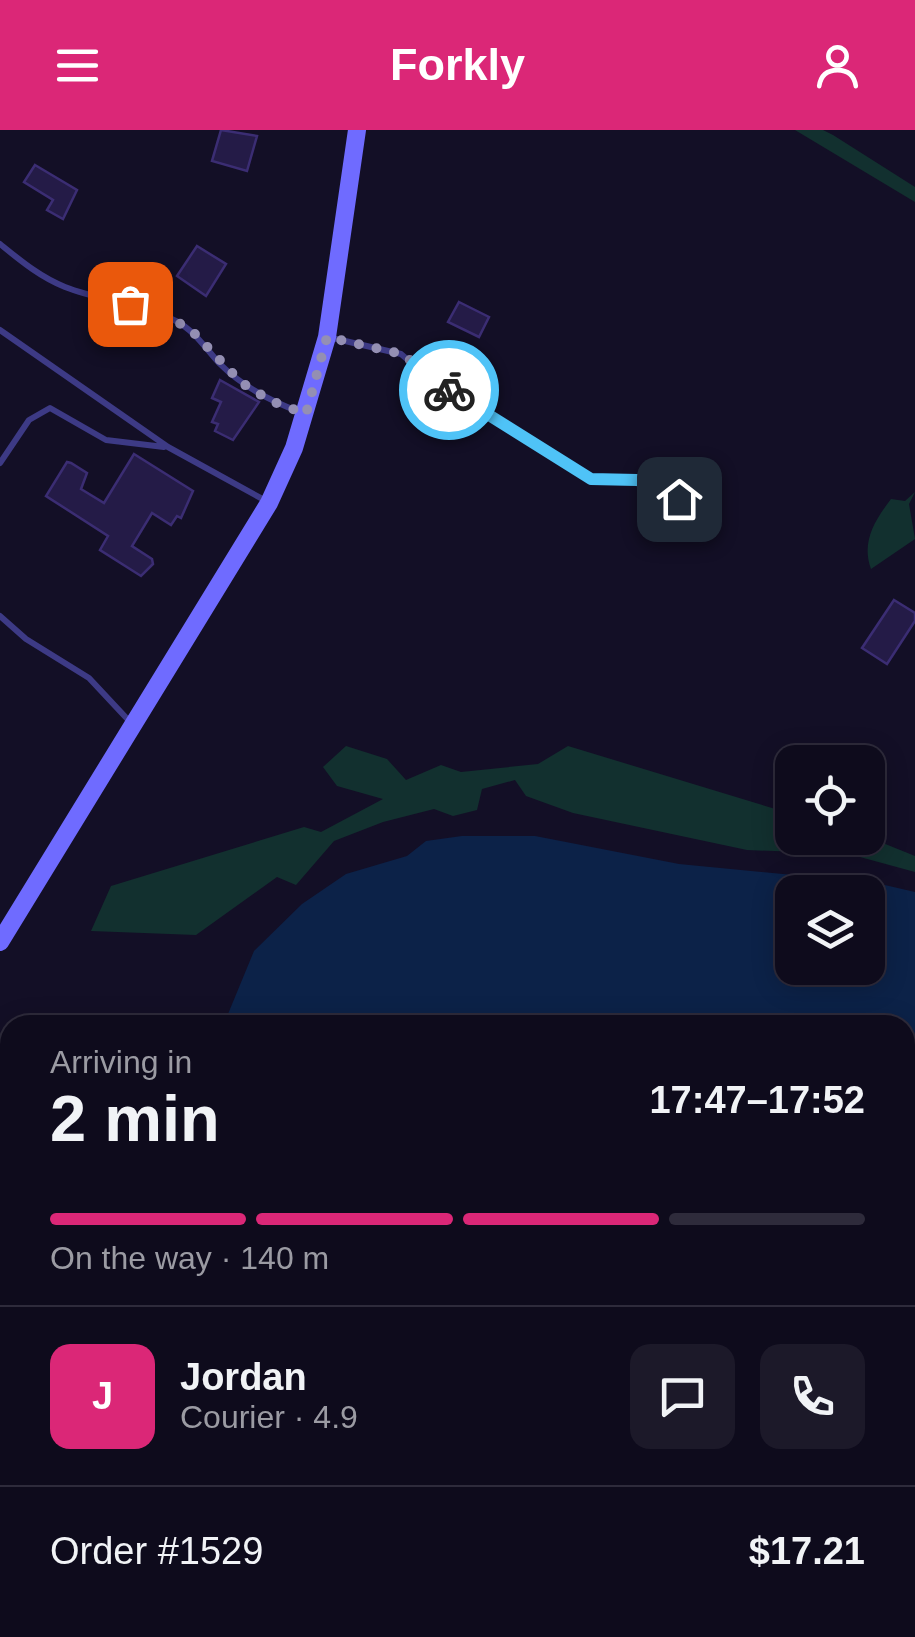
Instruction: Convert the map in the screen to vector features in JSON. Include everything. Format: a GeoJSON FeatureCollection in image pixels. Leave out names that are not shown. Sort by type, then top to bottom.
{"type":"FeatureCollection","features":[{"type":"Feature","properties":{"kind":"main road"},"geometry":{"type":"LineString","coordinates":[[2,937],[269,502],[306,414],[327,337],[357,130]]}},
{"type":"Feature","properties":{"kind":"lane"},"geometry":{"type":"LineString","coordinates":[[0,244],[36,273],[66,288],[176,321],[194,333],[242,383],[271,401],[306,414]]}},
{"type":"Feature","properties":{"kind":"lane"},"geometry":{"type":"LineString","coordinates":[[0,330],[168,447],[269,502]]}},
{"type":"Feature","properties":{"kind":"lane"},"geometry":{"type":"LineString","coordinates":[[327,337],[402,354],[428,377],[591,479],[637,480],[658,486],[679,499]]}},
{"type":"Feature","properties":{"kind":"lane"},"geometry":{"type":"LineString","coordinates":[[0,463],[29,420],[50,408],[106,440],[168,447]]}},
{"type":"Feature","properties":{"kind":"lane"},"geometry":{"type":"LineString","coordinates":[[0,616],[26,638],[89,678],[134,724]]}},
{"type":"Feature","properties":{"kind":"green space"},"geometry":{"type":"Polygon","coordinates":[[[795,130],[823,130],[833,135],[915,187],[915,202],[795,130]]]}},
{"type":"Feature","properties":{"kind":"green space"},"geometry":{"type":"Polygon","coordinates":[[[915,492],[909,504],[915,539],[871,569],[869,541],[880,515],[891,499],[905,501],[915,492]]]}},
{"type":"Feature","properties":{"kind":"green space"},"geometry":{"type":"Polygon","coordinates":[[[346,746],[387,759],[406,780],[441,765],[461,772],[538,764],[568,746],[775,809],[775,851],[747,850],[573,813],[526,796],[515,780],[482,789],[477,810],[453,816],[434,809],[383,822],[334,841],[296,885],[277,877],[196,935],[91,931],[111,886],[304,827],[321,832],[383,799],[337,786],[323,767],[346,746]]]}},
{"type":"Feature","properties":{"kind":"green space"},"geometry":{"type":"Polygon","coordinates":[[[885,844],[915,856],[915,872],[853,855],[885,855],[885,844]]]}},
{"type":"Feature","properties":{"kind":"water"},"geometry":{"type":"Polygon","coordinates":[[[462,836],[535,836],[679,864],[793,875],[775,875],[775,985],[885,985],[885,885],[915,892],[915,1015],[227,1015],[254,951],[302,904],[346,874],[407,856],[426,841],[462,836]]]}},
{"type":"Feature","properties":{"kind":"building"},"geometry":{"type":"Polygon","coordinates":[[[221,130],[257,136],[247,171],[212,161],[221,130]]]}},
{"type":"Feature","properties":{"kind":"building"},"geometry":{"type":"Polygon","coordinates":[[[35,165],[77,190],[63,219],[47,210],[53,200],[24,182],[35,165]]]}},
{"type":"Feature","properties":{"kind":"building"},"geometry":{"type":"Polygon","coordinates":[[[197,246],[226,264],[206,296],[177,276],[197,246]]]}},
{"type":"Feature","properties":{"kind":"building"},"geometry":{"type":"Polygon","coordinates":[[[459,302],[489,317],[479,337],[448,322],[459,302]]]}},
{"type":"Feature","properties":{"kind":"building"},"geometry":{"type":"Polygon","coordinates":[[[220,380],[259,402],[233,440],[215,431],[218,424],[212,422],[221,402],[212,398],[220,380]]]}},
{"type":"Feature","properties":{"kind":"building"},"geometry":{"type":"Polygon","coordinates":[[[134,454],[193,491],[181,518],[177,516],[171,525],[152,513],[132,546],[152,559],[153,564],[141,576],[100,550],[108,536],[46,496],[67,462],[87,473],[81,489],[104,503],[134,454]]]}},
{"type":"Feature","properties":{"kind":"building"},"geometry":{"type":"Polygon","coordinates":[[[894,600],[915,613],[915,621],[887,664],[862,648],[894,600]]]}},
{"type":"Feature","properties":{"kind":"way so far"},"geometry":{"type":"LineString","coordinates":[[130,304],[176,321],[194,333],[242,383],[271,401],[306,414],[327,337],[402,354],[449,390]]}},
{"type":"Feature","properties":{"kind":"route"},"geometry":{"type":"LineString","coordinates":[[449,390],[591,479],[637,480],[658,486],[679,499]]}}]}
